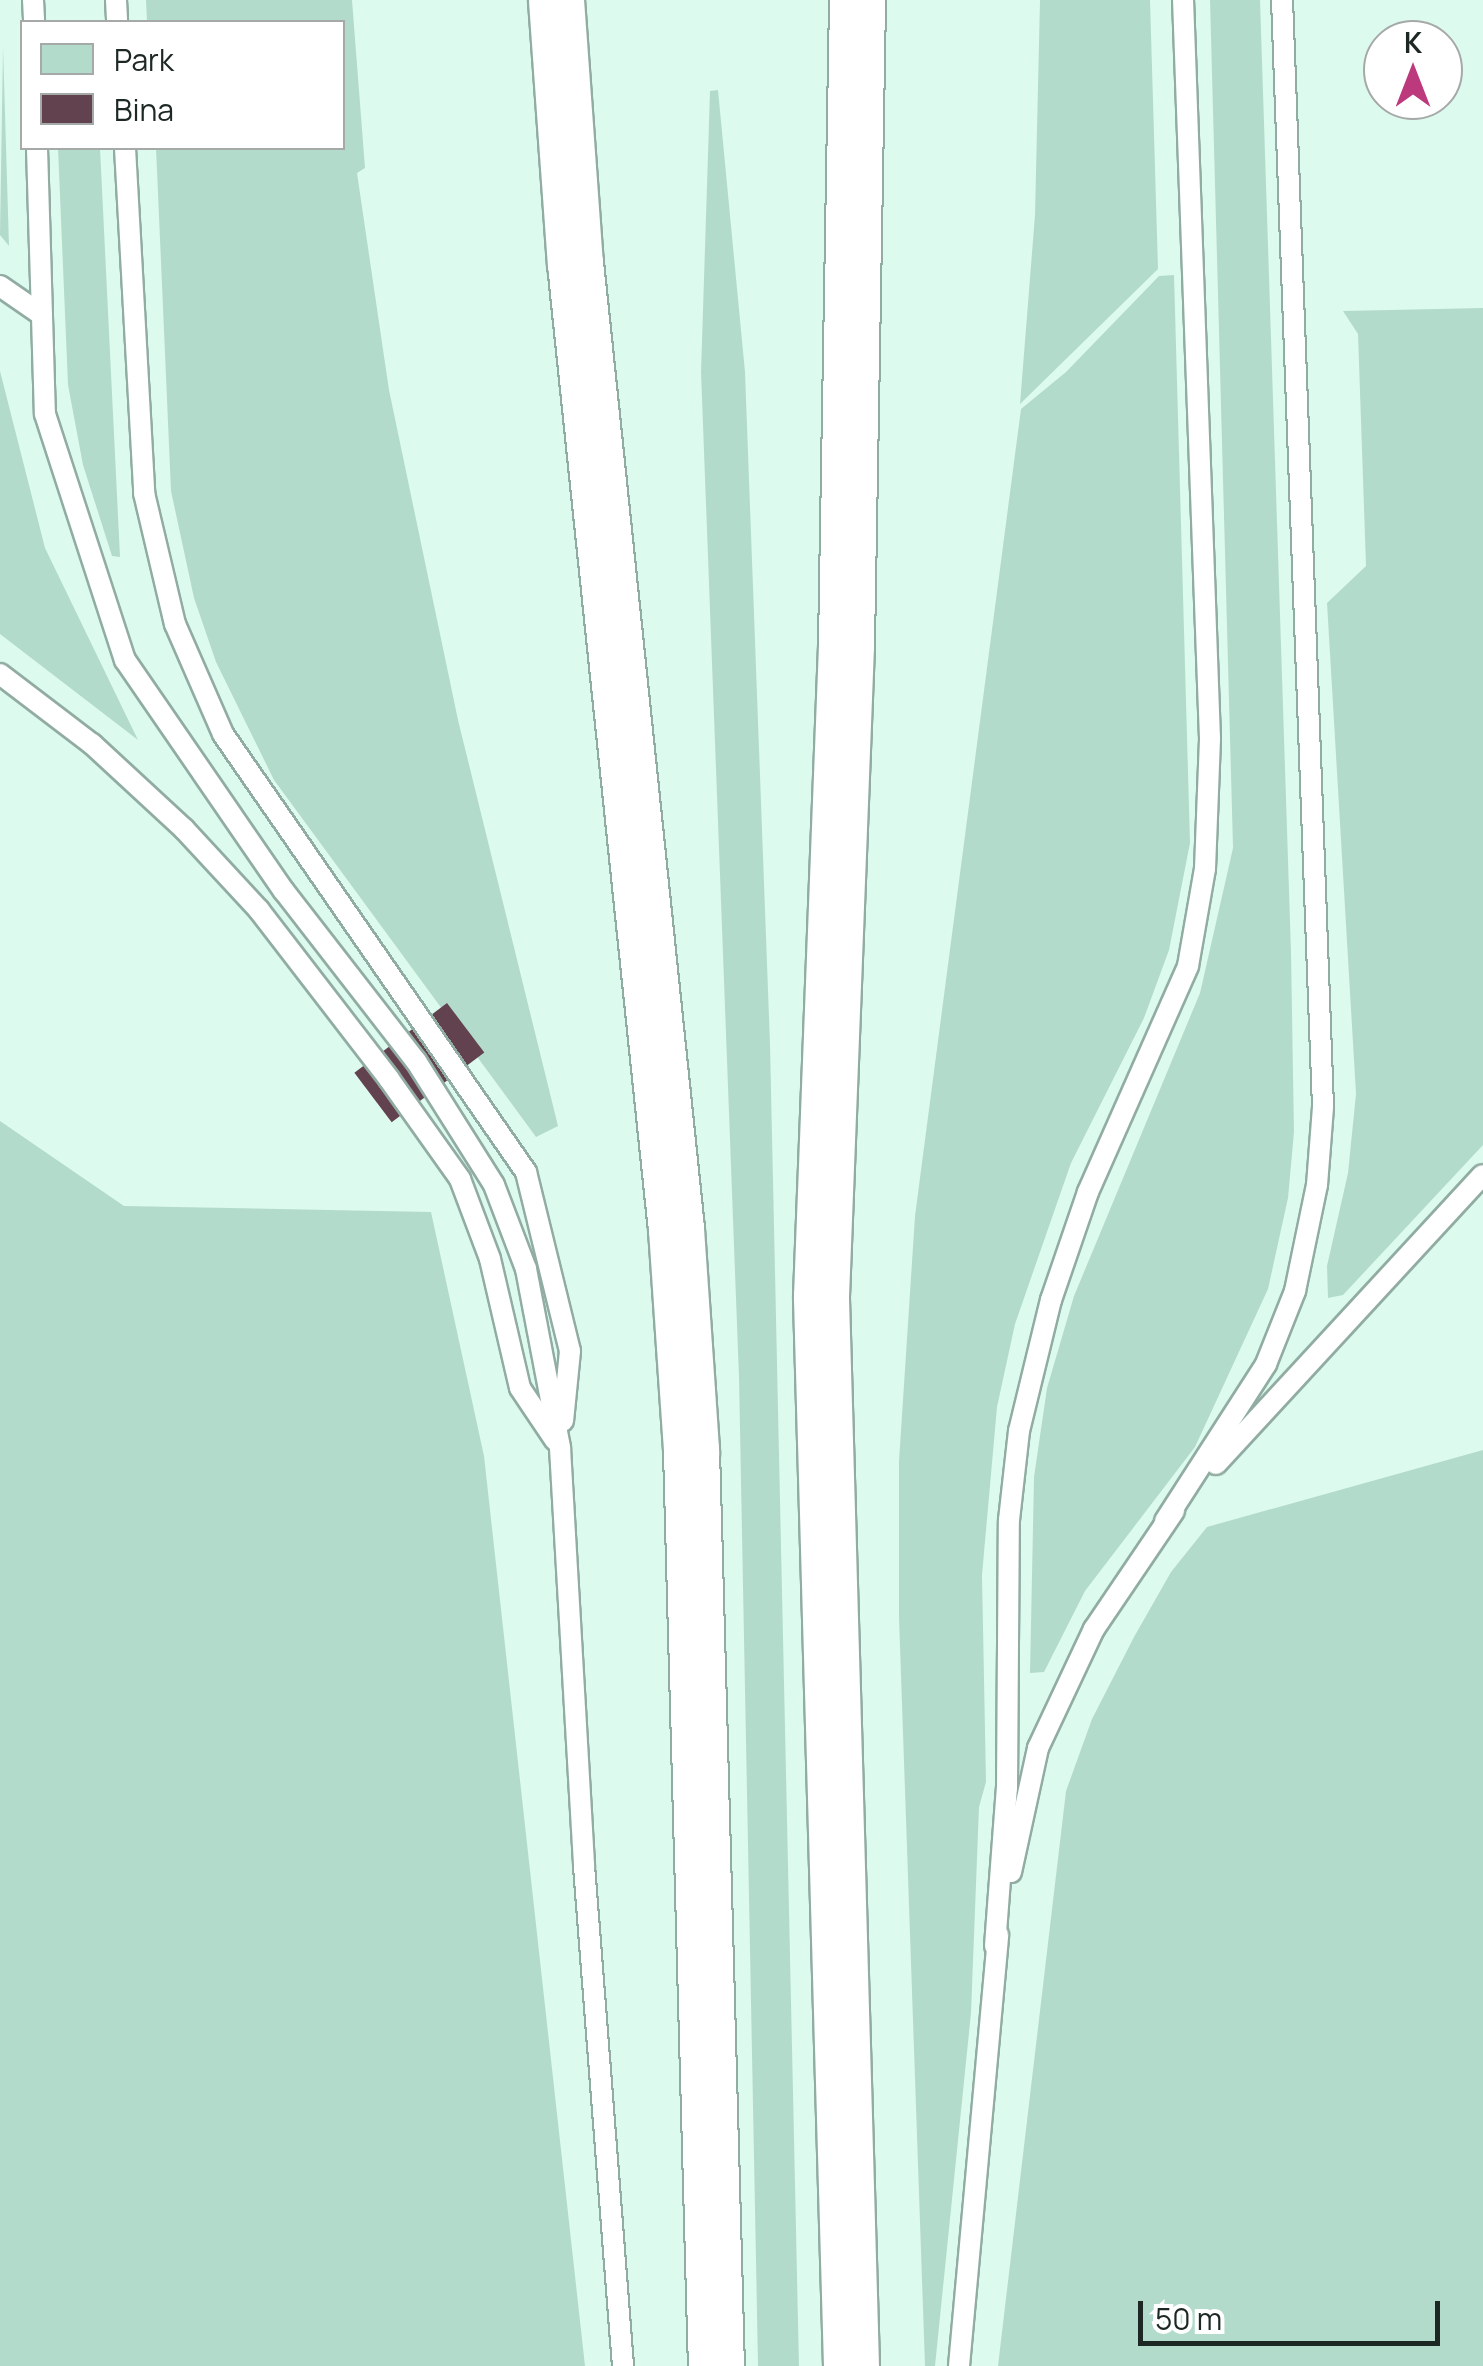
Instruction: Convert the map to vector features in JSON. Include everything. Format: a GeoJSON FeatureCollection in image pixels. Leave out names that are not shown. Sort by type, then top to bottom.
{"type":"FeatureCollection","features":[{"type":"Feature","properties":{"kind":"highway"},"geometry":{"type":"LineString","coordinates":[[556,0],[575,263],[676,1228],[692,1470],[716,2366]]}},
{"type":"Feature","properties":{"kind":"highway"},"geometry":{"type":"LineString","coordinates":[[851,2366],[821,1296],[846,644],[857,0]]}},
{"type":"Feature","properties":{"kind":"lane"},"geometry":{"type":"LineString","coordinates":[[959,2366],[1007,1788],[1009,1520],[1019,1432],[1051,1300],[1088,1192],[1188,966],[1205,869],[1210,739],[1182,0]]}},
{"type":"Feature","properties":{"kind":"lane"},"geometry":{"type":"LineString","coordinates":[[996,1946],[1038,1748],[1094,1629],[1266,1364],[1296,1291],[1317,1185],[1323,1107],[1282,0]]}},
{"type":"Feature","properties":{"kind":"lane"},"geometry":{"type":"LineString","coordinates":[[37,150],[45,414],[126,660],[284,890],[416,1061],[494,1185],[526,1269],[560,1448],[584,1866],[623,2366]]}},
{"type":"Feature","properties":{"kind":"lane"},"geometry":{"type":"LineString","coordinates":[[125,150],[144,493],[175,624],[223,734],[526,1172],[570,1351],[560,1448]]}},
{"type":"Feature","properties":{"kind":"lane"},"geometry":{"type":"LineString","coordinates":[[0,286],[42,315]]}},
{"type":"Feature","properties":{"kind":"lane"},"geometry":{"type":"LineString","coordinates":[[0,674],[92,744],[184,829],[260,910],[389,1079],[460,1179],[490,1260],[520,1388],[560,1448]]}},
{"type":"Feature","properties":{"kind":"lane"},"geometry":{"type":"LineString","coordinates":[[1165,1521],[1483,1175]]}},
{"type":"Feature","properties":{"kind":"green space"},"geometry":{"type":"Polygon","coordinates":[[[146,0],[352,0],[365,168],[357,173],[389,390],[458,720],[558,1126],[536,1137],[274,780],[216,662],[194,598],[171,491],[156,150],[345,150],[345,20],[147,20],[146,0]]]}},
{"type":"Feature","properties":{"kind":"green space"},"geometry":{"type":"Polygon","coordinates":[[[1040,0],[1150,0],[1158,269],[1020,404],[1035,215],[1040,0]]]}},
{"type":"Feature","properties":{"kind":"green space"},"geometry":{"type":"Polygon","coordinates":[[[1210,0],[1260,0],[1291,952],[1294,1132],[1288,1198],[1268,1289],[1195,1447],[1085,1591],[1044,1672],[1030,1673],[1034,1477],[1047,1388],[1074,1296],[1200,993],[1233,848],[1210,0]]]}},
{"type":"Feature","properties":{"kind":"green space"},"geometry":{"type":"Polygon","coordinates":[[[3,47],[9,246],[0,235],[3,47]]]}},
{"type":"Feature","properties":{"kind":"green space"},"geometry":{"type":"Polygon","coordinates":[[[718,90],[745,372],[770,1044],[799,2366],[758,2366],[739,1378],[701,372],[710,91],[718,90]]]}},
{"type":"Feature","properties":{"kind":"green space"},"geometry":{"type":"Polygon","coordinates":[[[58,150],[100,150],[120,557],[112,556],[83,465],[68,385],[58,150]]]}},
{"type":"Feature","properties":{"kind":"green space"},"geometry":{"type":"Polygon","coordinates":[[[1174,275],[1190,843],[1169,950],[1144,1018],[1071,1163],[1015,1324],[997,1407],[982,1575],[986,1782],[979,1807],[971,2013],[935,2366],[925,2366],[899,1618],[899,1461],[915,1216],[1021,409],[1066,372],[1159,276],[1174,275]]]}},
{"type":"Feature","properties":{"kind":"green space"},"geometry":{"type":"Polygon","coordinates":[[[1483,308],[1483,1145],[1343,1295],[1328,1298],[1327,1266],[1348,1173],[1356,1094],[1327,603],[1366,566],[1358,334],[1343,311],[1483,308]]]}},
{"type":"Feature","properties":{"kind":"green space"},"geometry":{"type":"Polygon","coordinates":[[[0,371],[45,548],[138,740],[0,634],[0,371]]]}},
{"type":"Feature","properties":{"kind":"green space"},"geometry":{"type":"Polygon","coordinates":[[[0,1121],[124,1206],[431,1212],[484,1456],[585,2366],[0,2366],[0,1121]]]}},
{"type":"Feature","properties":{"kind":"green space"},"geometry":{"type":"Polygon","coordinates":[[[1483,1450],[1483,2366],[998,2366],[1066,1791],[1092,1719],[1134,1637],[1171,1572],[1207,1527],[1483,1450]]]}},
{"type":"Feature","properties":{"kind":"building"},"geometry":{"type":"Polygon","coordinates":[[[447,1003],[484,1053],[392,1122],[354,1073],[447,1003]]]}}]}
